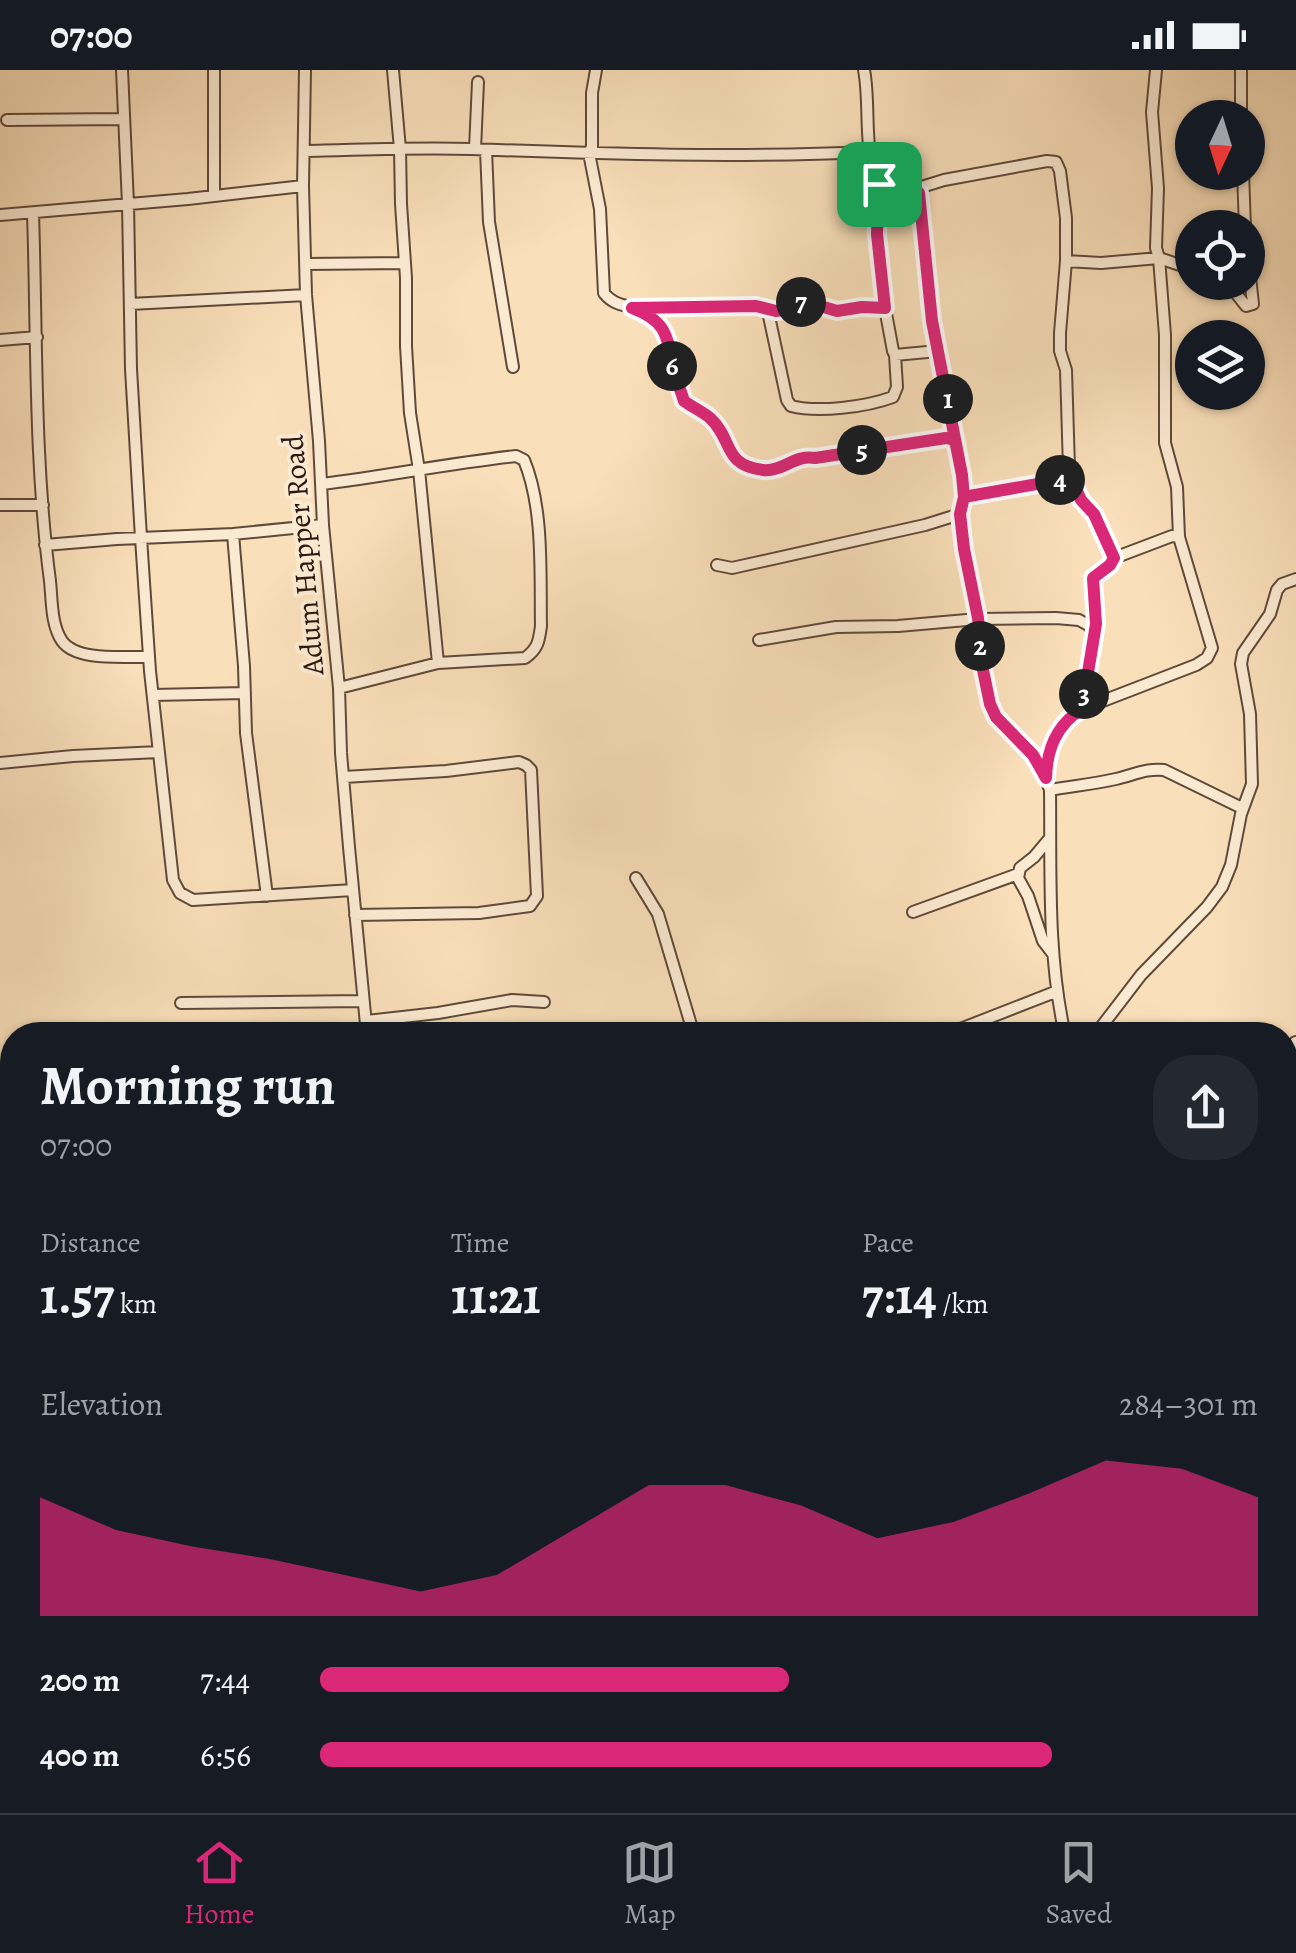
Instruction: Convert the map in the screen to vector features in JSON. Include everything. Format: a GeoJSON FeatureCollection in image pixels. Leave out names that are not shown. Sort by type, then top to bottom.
{"type":"FeatureCollection","features":[{"type":"Feature","properties":{"kind":"street"},"geometry":{"type":"LineString","coordinates":[[122,70],[141,538],[149,657],[173,880],[180,893],[193,900],[354,890]]}},
{"type":"Feature","properties":{"kind":"street"},"geometry":{"type":"LineString","coordinates":[[214,70],[214,196]]}},
{"type":"Feature","properties":{"kind":"street","name":"Adum Happer Road"},"geometry":{"type":"LineString","coordinates":[[305,70],[306,295],[366,1021]]}},
{"type":"Feature","properties":{"kind":"street"},"geometry":{"type":"LineString","coordinates":[[393,70],[400,148],[411,426],[438,662]]}},
{"type":"Feature","properties":{"kind":"street"},"geometry":{"type":"LineString","coordinates":[[596,70],[589,154],[600,209],[604,293],[609,300],[632,308],[776,311],[792,302],[837,311],[885,308]]}},
{"type":"Feature","properties":{"kind":"street"},"geometry":{"type":"LineString","coordinates":[[767,308],[791,406],[834,408],[893,397],[898,387],[877,234],[879,184],[870,152],[864,70]]}},
{"type":"Feature","properties":{"kind":"street"},"geometry":{"type":"LineString","coordinates":[[1062,1022],[1055,992],[1050,879],[1046,764],[1052,739],[1082,709],[1196,664],[1207,658],[1212,648],[1179,537],[1177,487],[1165,443],[1165,335],[1156,248],[1158,188],[1152,112],[1156,70]]}},
{"type":"Feature","properties":{"kind":"street"},"geometry":{"type":"LineString","coordinates":[[1241,70],[1241,100]]}},
{"type":"Feature","properties":{"kind":"street"},"geometry":{"type":"LineString","coordinates":[[478,82],[480,149],[512,367]]}},
{"type":"Feature","properties":{"kind":"street"},"geometry":{"type":"LineString","coordinates":[[7,120],[124,119]]}},
{"type":"Feature","properties":{"kind":"street"},"geometry":{"type":"LineString","coordinates":[[304,151],[400,148],[589,154],[870,152]]}},
{"type":"Feature","properties":{"kind":"street"},"geometry":{"type":"LineString","coordinates":[[879,184],[915,189],[944,180],[1056,162],[1066,218],[1060,351],[1066,370],[1071,478],[1081,500],[1094,514],[1114,558]]}},
{"type":"Feature","properties":{"kind":"street"},"geometry":{"type":"LineString","coordinates":[[0,215],[303,186]]}},
{"type":"Feature","properties":{"kind":"street"},"geometry":{"type":"LineString","coordinates":[[915,189],[920,198],[932,321],[962,475],[964,497],[960,514],[990,704],[996,717],[1033,755],[1048,784]]}},
{"type":"Feature","properties":{"kind":"street"},"geometry":{"type":"LineString","coordinates":[[33,213],[45,545],[55,623],[61,640],[72,651],[149,657]]}},
{"type":"Feature","properties":{"kind":"street"},"geometry":{"type":"LineString","coordinates":[[1066,262],[1158,258],[1175,263]]}},
{"type":"Feature","properties":{"kind":"street"},"geometry":{"type":"LineString","coordinates":[[306,264],[404,263]]}},
{"type":"Feature","properties":{"kind":"street"},"geometry":{"type":"LineString","coordinates":[[130,304],[306,295]]}},
{"type":"Feature","properties":{"kind":"street"},"geometry":{"type":"LineString","coordinates":[[632,308],[665,330],[684,401],[708,416],[722,433],[734,459],[744,465],[776,470],[802,456],[815,458],[946,438],[955,440]]}},
{"type":"Feature","properties":{"kind":"street"},"geometry":{"type":"LineString","coordinates":[[0,340],[37,337]]}},
{"type":"Feature","properties":{"kind":"street"},"geometry":{"type":"LineString","coordinates":[[895,355],[938,351]]}},
{"type":"Feature","properties":{"kind":"street"},"geometry":{"type":"LineString","coordinates":[[322,484],[516,456],[524,460],[530,474],[535,501],[540,588],[539,643],[533,652],[525,658],[438,662],[339,688]]}},
{"type":"Feature","properties":{"kind":"street"},"geometry":{"type":"LineString","coordinates":[[964,497],[1071,478]]}},
{"type":"Feature","properties":{"kind":"street"},"geometry":{"type":"LineString","coordinates":[[0,505],[43,505]]}},
{"type":"Feature","properties":{"kind":"street"},"geometry":{"type":"LineString","coordinates":[[717,565],[732,568],[960,514]]}},
{"type":"Feature","properties":{"kind":"street"},"geometry":{"type":"LineString","coordinates":[[45,545],[323,525]]}},
{"type":"Feature","properties":{"kind":"street"},"geometry":{"type":"LineString","coordinates":[[233,534],[249,760],[266,896]]}},
{"type":"Feature","properties":{"kind":"street"},"geometry":{"type":"LineString","coordinates":[[1082,709],[1095,632],[1093,578],[1114,558],[1172,536],[1179,537]]}},
{"type":"Feature","properties":{"kind":"street"},"geometry":{"type":"LineString","coordinates":[[1105,1022],[1141,975],[1222,887],[1252,778],[1243,653],[1270,614],[1277,590],[1296,579]]}},
{"type":"Feature","properties":{"kind":"street"},"geometry":{"type":"LineString","coordinates":[[759,640],[836,627],[978,618],[1080,620],[1095,632]]}},
{"type":"Feature","properties":{"kind":"street"},"geometry":{"type":"LineString","coordinates":[[153,696],[244,693]]}},
{"type":"Feature","properties":{"kind":"street"},"geometry":{"type":"LineString","coordinates":[[0,763],[159,752]]}},
{"type":"Feature","properties":{"kind":"street"},"geometry":{"type":"LineString","coordinates":[[344,778],[519,762],[531,770],[537,896],[530,906],[479,913],[355,915]]}},
{"type":"Feature","properties":{"kind":"street"},"geometry":{"type":"LineString","coordinates":[[1048,784],[1164,770],[1242,808]]}},
{"type":"Feature","properties":{"kind":"street"},"geometry":{"type":"LineString","coordinates":[[1050,837],[1018,874],[1043,940],[1054,955]]}},
{"type":"Feature","properties":{"kind":"street"},"geometry":{"type":"LineString","coordinates":[[913,912],[1018,874]]}},
{"type":"Feature","properties":{"kind":"street"},"geometry":{"type":"LineString","coordinates":[[636,878],[658,914],[690,1022]]}},
{"type":"Feature","properties":{"kind":"street"},"geometry":{"type":"LineString","coordinates":[[981,1022],[1055,992]]}},
{"type":"Feature","properties":{"kind":"street"},"geometry":{"type":"LineString","coordinates":[[366,1021],[512,1000],[544,1002]]}},
{"type":"Feature","properties":{"kind":"street"},"geometry":{"type":"LineString","coordinates":[[181,1004],[363,1001]]}},
{"type":"Feature","properties":{"kind":"route"},"geometry":{"type":"LineString","coordinates":[[879,184],[877,234],[885,308],[862,307],[842,312],[792,302],[776,311],[756,306],[632,308],[665,330],[684,401],[708,416],[722,433],[734,459],[744,465],[776,470],[802,456],[815,458],[946,438],[955,440],[964,497],[1071,478],[1081,500],[1092,510],[1114,558],[1093,578],[1096,624],[1082,709],[1052,739],[1046,778],[1033,755],[996,717],[990,704],[964,549],[960,514],[964,497],[962,475],[932,321],[919,193],[915,189],[879,184]]}}]}
